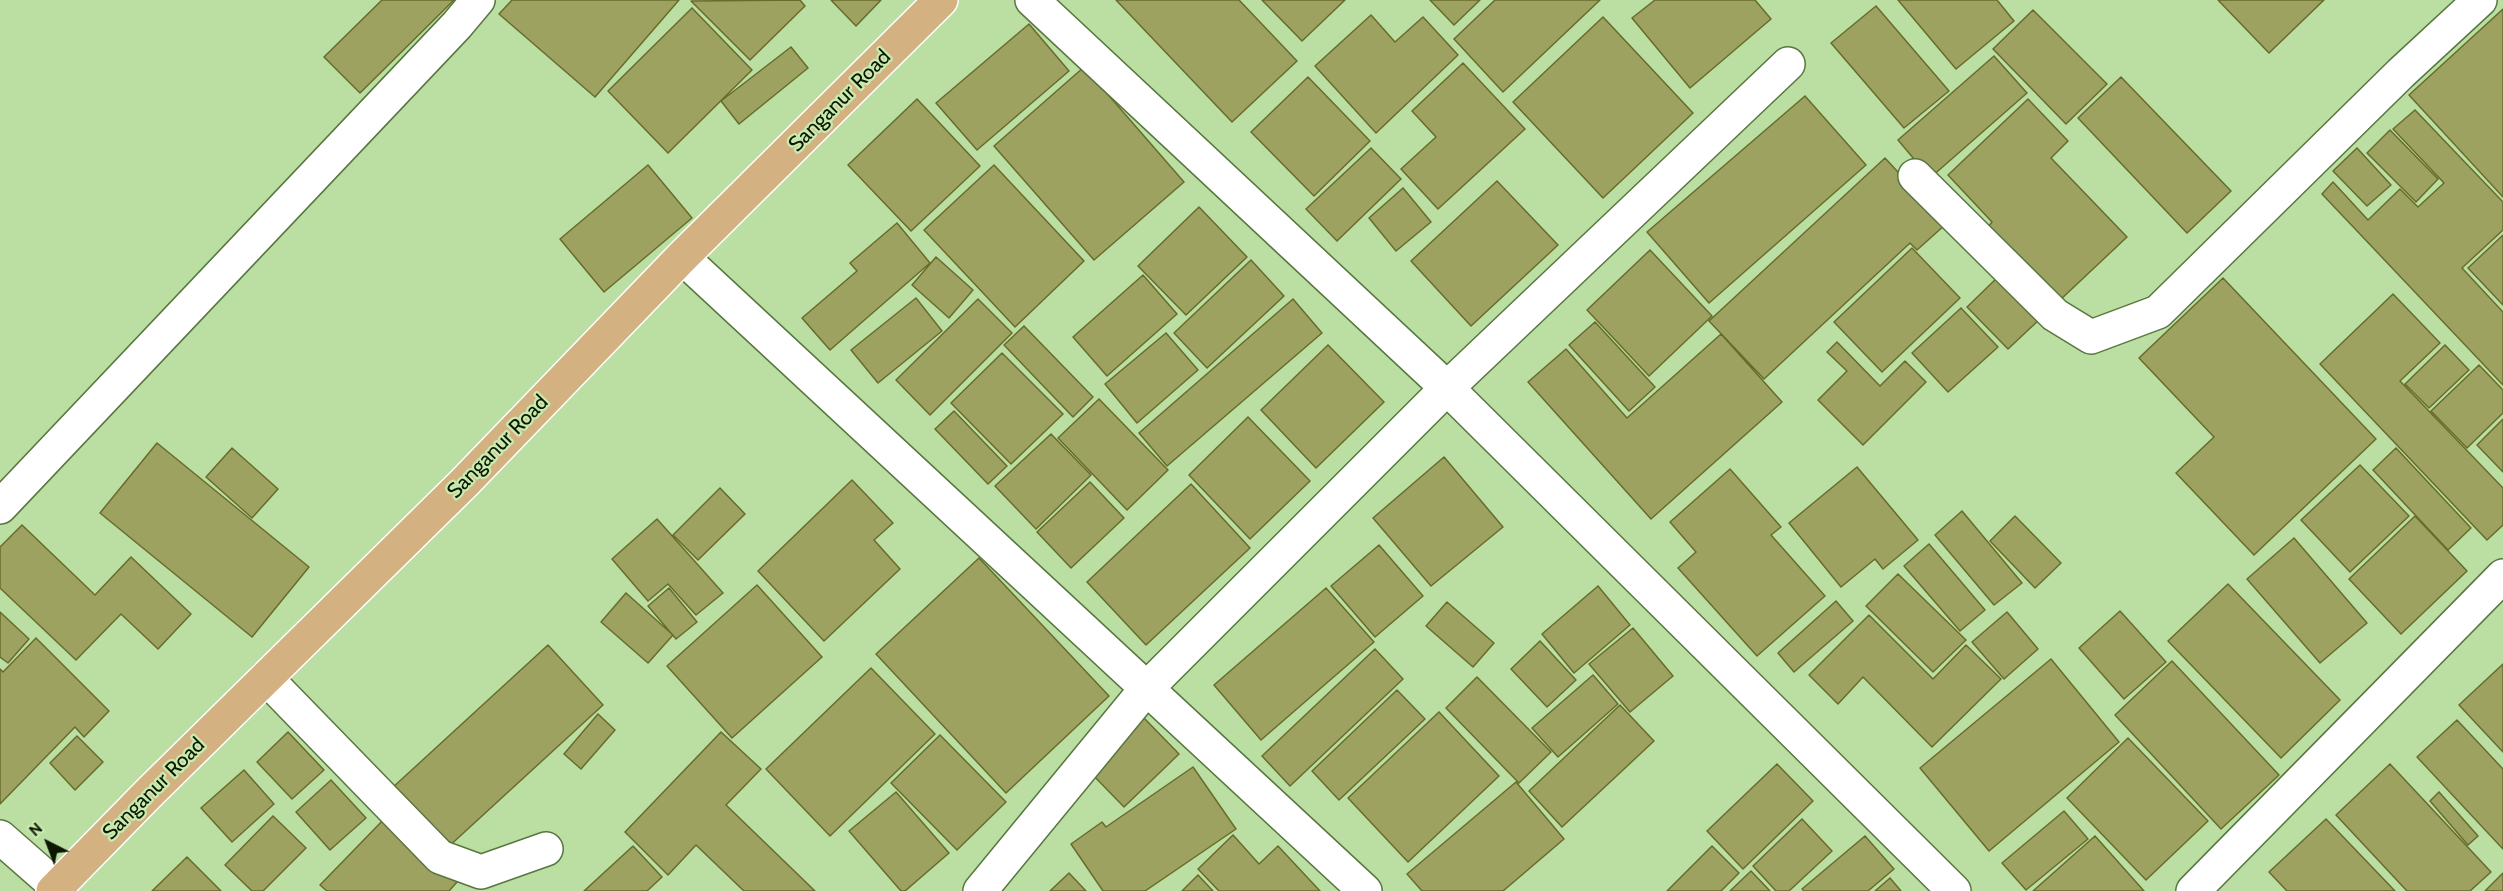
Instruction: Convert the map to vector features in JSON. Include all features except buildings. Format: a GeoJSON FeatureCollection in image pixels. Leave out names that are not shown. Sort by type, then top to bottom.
{"type":"FeatureCollection","features":[{"type":"Feature","properties":{"kind":"main road","name":"Sanganur Road"},"geometry":{"type":"LineString","coordinates":[[55,889],[464,483],[682,257],[942,0]]}},
{"type":"Feature","properties":{"kind":"street"},"geometry":{"type":"LineString","coordinates":[[0,507],[457,25],[478,0]]}},
{"type":"Feature","properties":{"kind":"street"},"geometry":{"type":"LineString","coordinates":[[1032,0],[1447,388],[1954,891]]}},
{"type":"Feature","properties":{"kind":"street"},"geometry":{"type":"LineString","coordinates":[[1915,176],[2055,315],[2091,337],[2158,312],[2401,73],[2480,0]]}},
{"type":"Feature","properties":{"kind":"street"},"geometry":{"type":"LineString","coordinates":[[980,891],[1146,689],[1447,388],[1788,64]]}},
{"type":"Feature","properties":{"kind":"street"},"geometry":{"type":"LineString","coordinates":[[682,257],[1365,891]]}},
{"type":"Feature","properties":{"kind":"street"},"geometry":{"type":"LineString","coordinates":[[2193,891],[2503,576]]}},
{"type":"Feature","properties":{"kind":"street"},"geometry":{"type":"LineString","coordinates":[[266,678],[440,856],[482,872],[546,849]]}},
{"type":"Feature","properties":{"kind":"street"},"geometry":{"type":"LineString","coordinates":[[0,837],[55,889]]}}]}
